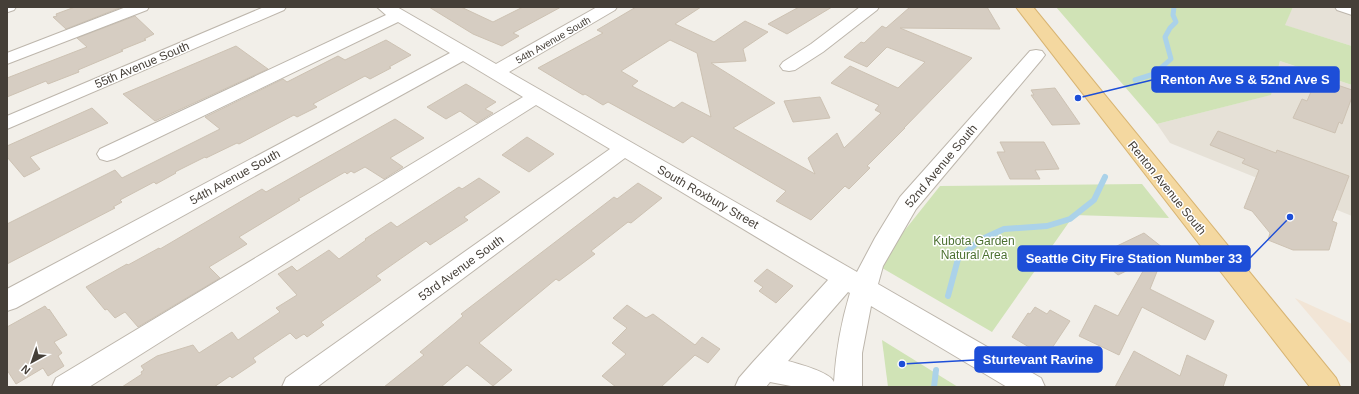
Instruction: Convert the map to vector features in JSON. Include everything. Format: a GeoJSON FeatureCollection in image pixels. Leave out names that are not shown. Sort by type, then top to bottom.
{"type":"FeatureCollection","features":[{"type":"Feature","properties":{"kind":"main road","name":"Renton Avenue South"},"geometry":{"type":"LineString","coordinates":[[1024,7],[1326,387]]}},
{"type":"Feature","properties":{"kind":"street"},"geometry":{"type":"LineString","coordinates":[[7,59],[141,7]]}},
{"type":"Feature","properties":{"kind":"street","name":"55th Avenue South"},"geometry":{"type":"LineString","coordinates":[[7,123],[278,7]]}},
{"type":"Feature","properties":{"kind":"street","name":"54th Avenue South"},"geometry":{"type":"LineString","coordinates":[[496,72],[610,7]]}},
{"type":"Feature","properties":{"kind":"street"},"geometry":{"type":"LineString","coordinates":[[789,66],[817,48],[871,7]]}},
{"type":"Feature","properties":{"kind":"street"},"geometry":{"type":"LineString","coordinates":[[1343,7],[1352,10]]}},
{"type":"Feature","properties":{"kind":"street"},"geometry":{"type":"LineString","coordinates":[[107,154],[392,11]]}},
{"type":"Feature","properties":{"kind":"street","name":"South Roxbury Street"},"geometry":{"type":"LineString","coordinates":[[392,11],[1031,387]]}},
{"type":"Feature","properties":{"kind":"street","name":"54th Avenue South"},"geometry":{"type":"LineString","coordinates":[[7,301],[463,53]]}},
{"type":"Feature","properties":{"kind":"street","name":"52nd Avenue South"},"geometry":{"type":"LineString","coordinates":[[756,379],[871,266],[908,203],[1036,55]]}},
{"type":"Feature","properties":{"kind":"street"},"geometry":{"type":"LineString","coordinates":[[66,387],[537,96]]}},
{"type":"Feature","properties":{"kind":"street","name":"53rd Avenue South"},"geometry":{"type":"LineString","coordinates":[[296,387],[625,148]]}},
{"type":"Feature","properties":{"kind":"street"},"geometry":{"type":"LineString","coordinates":[[848,387],[849,353],[857,312],[854,283]]}},
{"type":"Feature","properties":{"kind":"street","name":"52nd Avenue South"},"geometry":{"type":"LineString","coordinates":[[756,379],[783,371],[804,377],[824,387]]}},
{"type":"Feature","properties":{"kind":"shaded area"},"geometry":{"type":"Polygon","coordinates":[[[1293,7],[1352,7],[1352,46],[1284,25],[1293,7]]]}},
{"type":"Feature","properties":{"kind":"shaded area"},"geometry":{"type":"Polygon","coordinates":[[[1280,61],[1352,85],[1352,216],[1170,143],[1157,124],[1270,95],[1280,61]]]}},
{"type":"Feature","properties":{"kind":"shaded area"},"geometry":{"type":"Polygon","coordinates":[[[1295,298],[1352,324],[1352,365],[1295,298]]]}},
{"type":"Feature","properties":{"kind":"green space"},"geometry":{"type":"Polygon","coordinates":[[[1056,7],[1293,7],[1285,25],[1352,46],[1352,85],[1280,61],[1271,95],[1157,124],[1056,7]]]}},
{"type":"Feature","properties":{"kind":"green space","name":"Kubota Garden Natural Area"},"geometry":{"type":"Polygon","coordinates":[[[1142,184],[1169,218],[1074,215],[992,332],[877,265],[940,186],[1142,184]]]}},
{"type":"Feature","properties":{"kind":"green space"},"geometry":{"type":"Polygon","coordinates":[[[882,340],[958,387],[888,387],[882,340]]]}},
{"type":"Feature","properties":{"kind":"building"},"geometry":{"type":"Polygon","coordinates":[[[75,7],[122,7],[66,29],[53,17],[57,16],[56,14],[75,7]]]}},
{"type":"Feature","properties":{"kind":"building"},"geometry":{"type":"Polygon","coordinates":[[[429,7],[461,7],[493,22],[523,7],[561,7],[513,33],[519,36],[502,46],[473,34],[429,7]]]}},
{"type":"Feature","properties":{"kind":"building"},"geometry":{"type":"Polygon","coordinates":[[[636,7],[701,7],[675,24],[714,42],[745,21],[768,32],[743,49],[746,61],[711,63],[775,103],[733,128],[815,174],[808,158],[837,133],[844,148],[881,113],[875,110],[879,105],[831,83],[850,66],[898,88],[925,62],[887,47],[867,67],[844,57],[861,42],[864,43],[882,26],[886,28],[910,7],[987,7],[1000,29],[900,28],[972,58],[867,166],[870,168],[849,189],[845,186],[811,220],[776,201],[786,191],[692,136],[683,143],[608,102],[603,105],[585,94],[583,95],[538,68],[603,33],[597,30],[636,7]],[[670,40],[621,71],[638,81],[632,86],[674,108],[682,102],[711,117],[697,53],[670,40]]]}},
{"type":"Feature","properties":{"kind":"building"},"geometry":{"type":"Polygon","coordinates":[[[799,7],[832,7],[787,34],[768,24],[799,7]]]}},
{"type":"Feature","properties":{"kind":"building"},"geometry":{"type":"Polygon","coordinates":[[[135,16],[154,34],[144,39],[146,40],[121,50],[123,51],[78,70],[79,72],[48,84],[46,81],[7,97],[7,78],[87,47],[77,38],[135,16]]]}},
{"type":"Feature","properties":{"kind":"building"},"geometry":{"type":"Polygon","coordinates":[[[386,40],[411,55],[370,79],[365,76],[313,104],[317,107],[297,117],[294,115],[239,144],[237,143],[206,158],[205,157],[175,172],[176,173],[156,184],[154,182],[120,200],[122,202],[113,207],[115,208],[7,264],[7,224],[115,170],[122,178],[220,129],[205,117],[283,79],[287,82],[338,56],[345,60],[386,40]]]}},
{"type":"Feature","properties":{"kind":"building"},"geometry":{"type":"Polygon","coordinates":[[[236,46],[268,69],[155,121],[123,94],[236,46]]]}},
{"type":"Feature","properties":{"kind":"building"},"geometry":{"type":"Polygon","coordinates":[[[1317,78],[1352,90],[1352,97],[1342,124],[1339,122],[1335,133],[1293,118],[1302,99],[1307,101],[1317,78]]]}},
{"type":"Feature","properties":{"kind":"building"},"geometry":{"type":"Polygon","coordinates":[[[466,84],[496,102],[485,109],[493,113],[477,123],[460,111],[446,119],[427,107],[466,84]]]}},
{"type":"Feature","properties":{"kind":"building"},"geometry":{"type":"Polygon","coordinates":[[[1055,88],[1080,124],[1052,125],[1031,95],[1034,95],[1031,90],[1055,88]]]}},
{"type":"Feature","properties":{"kind":"building"},"geometry":{"type":"Polygon","coordinates":[[[820,97],[830,118],[793,122],[784,101],[820,97]]]}},
{"type":"Feature","properties":{"kind":"building"},"geometry":{"type":"Polygon","coordinates":[[[92,108],[108,123],[30,157],[40,169],[24,177],[7,157],[7,146],[92,108]]]}},
{"type":"Feature","properties":{"kind":"building"},"geometry":{"type":"Polygon","coordinates":[[[395,119],[424,138],[390,158],[403,167],[384,179],[365,167],[354,173],[351,171],[347,174],[345,172],[298,199],[300,200],[239,237],[247,244],[209,267],[220,278],[138,327],[125,312],[115,318],[107,309],[105,310],[86,287],[127,264],[128,265],[159,248],[160,249],[262,189],[266,192],[395,119]]]}},
{"type":"Feature","properties":{"kind":"building"},"geometry":{"type":"Polygon","coordinates":[[[1218,131],[1276,153],[1277,150],[1349,176],[1332,221],[1337,223],[1329,250],[1293,250],[1268,240],[1270,233],[1252,211],[1244,208],[1259,170],[1242,163],[1245,159],[1210,145],[1218,131]]]}},
{"type":"Feature","properties":{"kind":"building"},"geometry":{"type":"Polygon","coordinates":[[[527,137],[554,154],[529,172],[502,155],[527,137]]]}},
{"type":"Feature","properties":{"kind":"building"},"geometry":{"type":"Polygon","coordinates":[[[1000,142],[1044,142],[1059,169],[1035,170],[1040,179],[1010,179],[997,152],[1005,152],[1000,142]]]}},
{"type":"Feature","properties":{"kind":"building"},"geometry":{"type":"Polygon","coordinates":[[[479,178],[500,192],[464,217],[468,220],[430,245],[426,241],[376,276],[381,280],[321,322],[324,325],[307,337],[304,334],[296,339],[290,333],[253,358],[256,362],[232,378],[230,376],[214,387],[122,387],[142,374],[141,372],[144,370],[141,366],[157,356],[193,345],[199,353],[232,332],[238,340],[280,312],[276,308],[297,295],[278,274],[292,266],[297,271],[329,250],[339,259],[366,240],[365,239],[391,222],[397,227],[459,187],[462,189],[479,178]]]}},
{"type":"Feature","properties":{"kind":"building"},"geometry":{"type":"Polygon","coordinates":[[[638,183],[662,198],[631,223],[628,222],[591,251],[595,254],[559,281],[556,279],[479,343],[512,370],[493,386],[467,365],[441,387],[384,387],[424,355],[420,352],[463,316],[461,314],[614,197],[617,199],[638,183]]]}},
{"type":"Feature","properties":{"kind":"building"},"geometry":{"type":"Polygon","coordinates":[[[1144,233],[1167,251],[1118,275],[1096,256],[1144,233]]]}},
{"type":"Feature","properties":{"kind":"building"},"geometry":{"type":"Polygon","coordinates":[[[1147,264],[1158,269],[1150,289],[1214,321],[1205,340],[1142,307],[1119,355],[1079,336],[1095,305],[1118,316],[1147,264]]]}},
{"type":"Feature","properties":{"kind":"building"},"geometry":{"type":"Polygon","coordinates":[[[767,269],[793,286],[776,303],[759,291],[763,287],[754,281],[767,269]]]}},
{"type":"Feature","properties":{"kind":"building"},"geometry":{"type":"Polygon","coordinates":[[[627,305],[646,318],[653,314],[695,345],[702,337],[720,349],[708,363],[695,355],[661,387],[616,387],[602,376],[626,354],[612,343],[627,328],[613,318],[627,305]]]}},
{"type":"Feature","properties":{"kind":"building"},"geometry":{"type":"Polygon","coordinates":[[[45,306],[48,310],[49,309],[67,335],[54,342],[62,353],[58,356],[64,366],[48,376],[43,368],[16,384],[7,370],[7,327],[45,306]]]}},
{"type":"Feature","properties":{"kind":"building"},"geometry":{"type":"Polygon","coordinates":[[[1035,307],[1047,314],[1050,310],[1070,321],[1046,357],[1012,337],[1028,313],[1030,314],[1035,307]]]}},
{"type":"Feature","properties":{"kind":"building"},"geometry":{"type":"Polygon","coordinates":[[[1134,351],[1180,376],[1187,355],[1227,375],[1223,387],[1115,387],[1134,351]]]}},
{"type":"Feature","properties":{"kind":"waterway"},"geometry":{"type":"LineString","coordinates":[[1135,80],[1154,74],[1171,59],[1165,37],[1170,28],[1176,22],[1173,15],[1174,7]]}},
{"type":"Feature","properties":{"kind":"waterway"},"geometry":{"type":"LineString","coordinates":[[948,296],[958,259],[980,240],[1004,229],[1047,226],[1070,219],[1094,200],[1105,177]]}},
{"type":"Feature","properties":{"kind":"waterway"},"geometry":{"type":"LineString","coordinates":[[934,387],[936,370]]}},
{"type":"Feature","properties":{"kind":"place","name":"Renton Ave S & 52nd Ave S"},"geometry":{"type":"Point","coordinates":[1078,98]}},
{"type":"Feature","properties":{"kind":"place","name":"Seattle City Fire Station Number 33"},"geometry":{"type":"Point","coordinates":[1290,217]}},
{"type":"Feature","properties":{"kind":"place","name":"Sturtevant Ravine"},"geometry":{"type":"Point","coordinates":[902,364]}}]}
